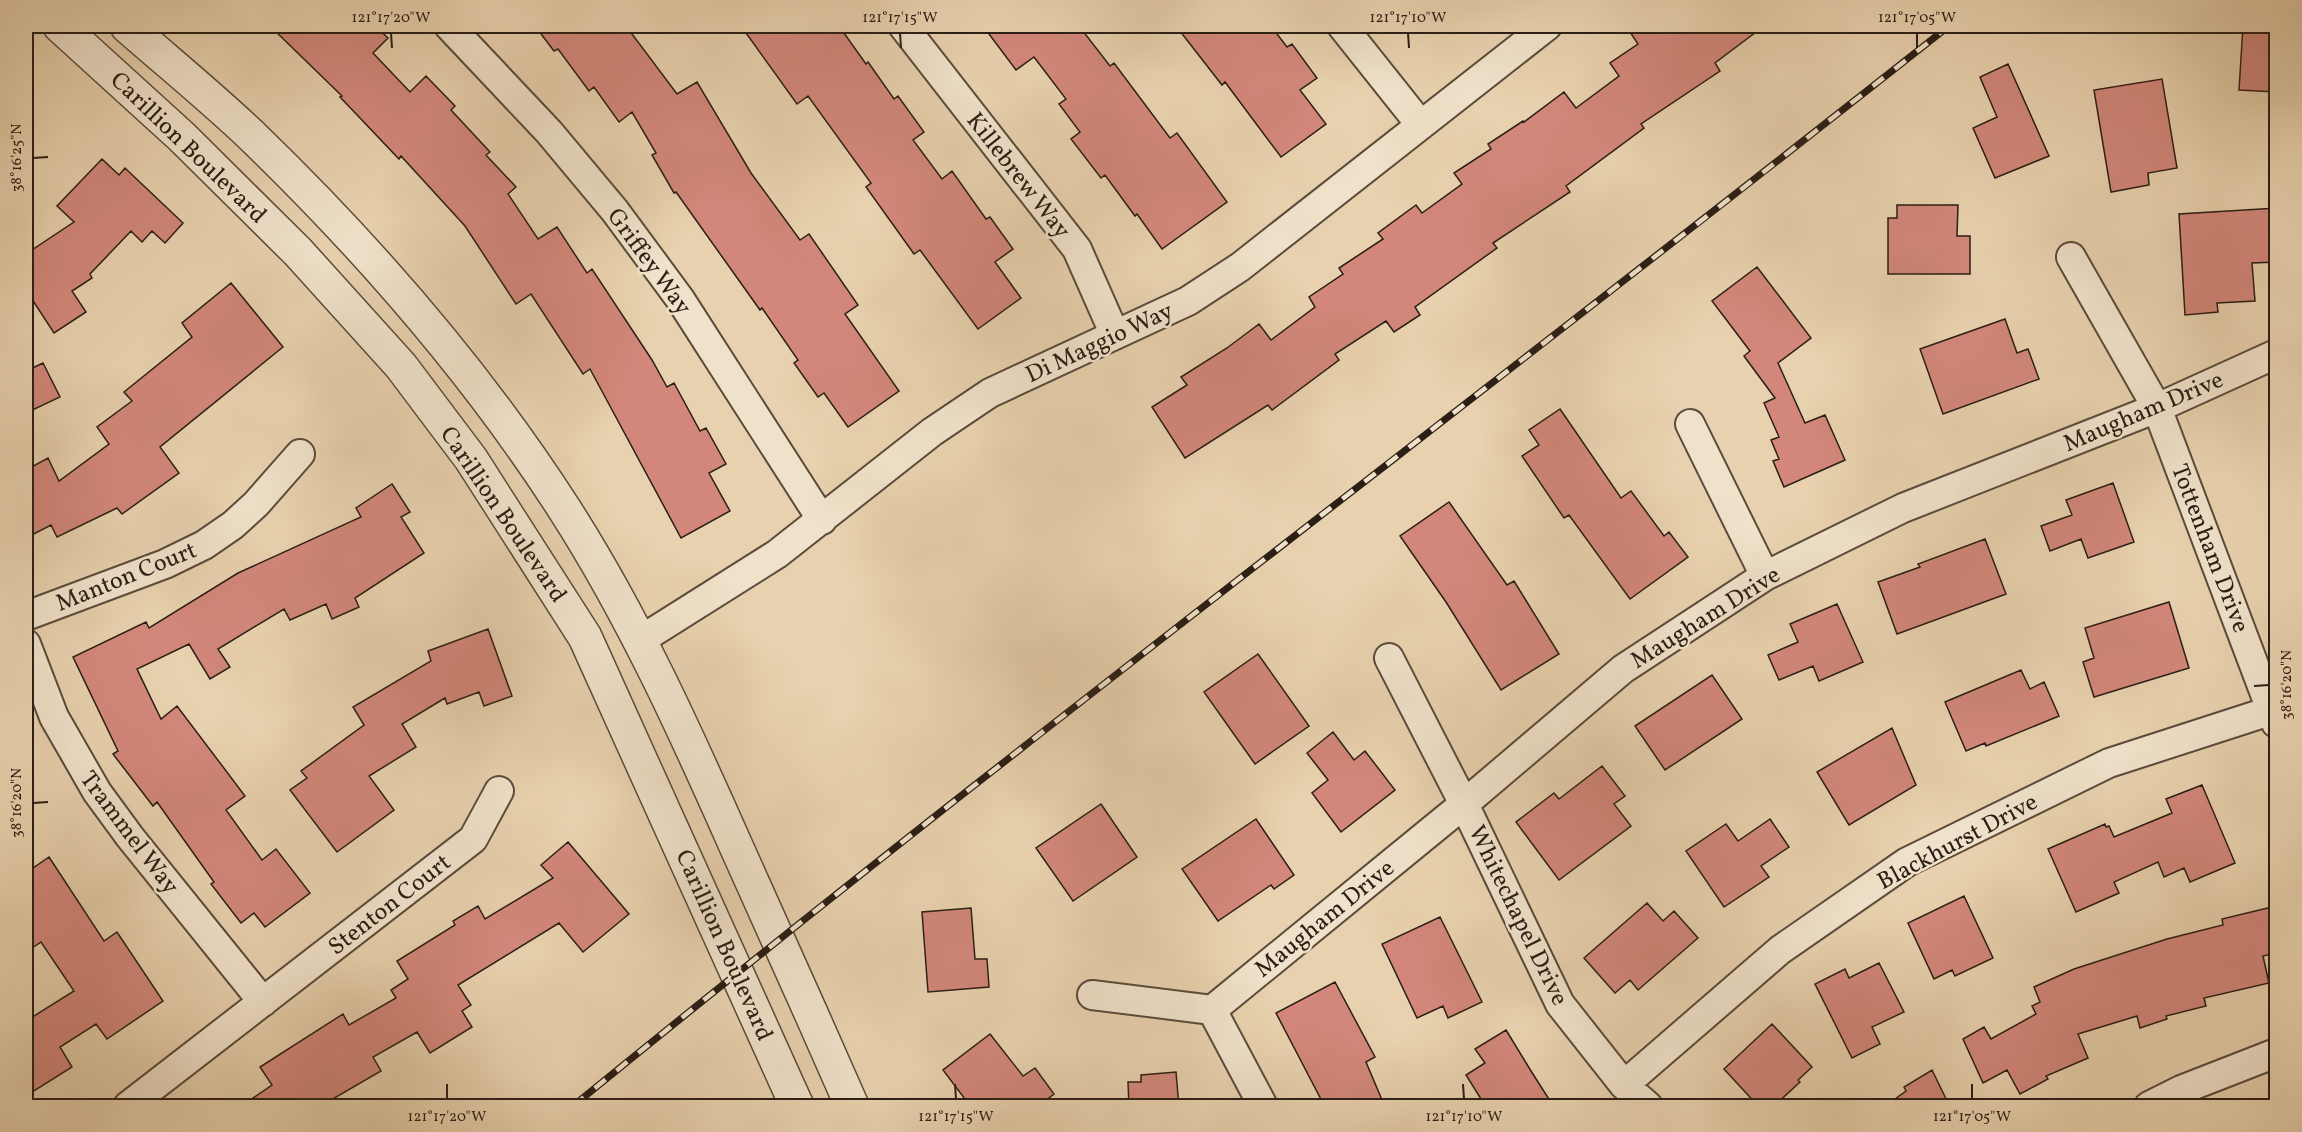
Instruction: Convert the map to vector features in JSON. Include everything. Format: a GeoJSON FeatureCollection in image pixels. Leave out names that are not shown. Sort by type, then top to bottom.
{"type":"FeatureCollection","features":[{"type":"Feature","properties":{"kind":"street","name":"Carillion Boulevard"},"geometry":{"type":"LineString","coordinates":[[60,26],[182,137],[298,252],[401,366],[471,459],[585,637],[797,1107]]}},
{"type":"Feature","properties":{"kind":"street","name":"Carillion Boulevard"},"geometry":{"type":"LineString","coordinates":[[127,26],[251,135],[396,285],[513,434],[571,520],[639,641],[699,760],[852,1107]]}},
{"type":"Feature","properties":{"kind":"street","name":"Griffey Way"},"geometry":{"type":"LineString","coordinates":[[448,26],[549,132],[615,211],[680,299],[822,520]]}},
{"type":"Feature","properties":{"kind":"street","name":"Killebrew Way"},"geometry":{"type":"LineString","coordinates":[[903,26],[1077,249],[1115,335]]}},
{"type":"Feature","properties":{"kind":"street"},"geometry":{"type":"LineString","coordinates":[[1342,26],[1420,124]]}},
{"type":"Feature","properties":{"kind":"street","name":"Di Maggio Way"},"geometry":{"type":"LineString","coordinates":[[639,641],[777,554],[932,432],[990,393],[1188,301],[1240,267],[1547,26]]}},
{"type":"Feature","properties":{"kind":"street","name":"Tottenham Drive"},"geometry":{"type":"LineString","coordinates":[[2071,257],[2157,408],[2275,714]]}},
{"type":"Feature","properties":{"kind":"street","name":"Maugham Drive"},"geometry":{"type":"LineString","coordinates":[[1212,1010],[1464,804],[1623,669],[1765,576],[1903,508],[2157,408],[2277,354]]}},
{"type":"Feature","properties":{"kind":"street"},"geometry":{"type":"LineString","coordinates":[[1690,424],[1765,576]]}},
{"type":"Feature","properties":{"kind":"street","name":"Manton Court"},"geometry":{"type":"LineString","coordinates":[[26,616],[165,564],[204,545],[233,525],[256,504],[300,454]]}},
{"type":"Feature","properties":{"kind":"street","name":"Trammel Way"},"geometry":{"type":"LineString","coordinates":[[26,644],[54,717],[97,792],[130,837],[262,1002]]}},
{"type":"Feature","properties":{"kind":"street","name":"Whitechapel Drive"},"geometry":{"type":"LineString","coordinates":[[1389,658],[1464,804],[1560,1004],[1624,1085],[1648,1107]]}},
{"type":"Feature","properties":{"kind":"street","name":"Blackhurst Drive"},"geometry":{"type":"LineString","coordinates":[[1624,1085],[1780,950],[1907,862],[2109,763],[2275,714]]}},
{"type":"Feature","properties":{"kind":"street","name":"Stenton Court"},"geometry":{"type":"LineString","coordinates":[[128,1107],[473,839],[499,791]]}},
{"type":"Feature","properties":{"kind":"street"},"geometry":{"type":"LineString","coordinates":[[1092,995],[1212,1010],[1263,1107]]}},
{"type":"Feature","properties":{"kind":"street"},"geometry":{"type":"LineString","coordinates":[[2149,1107],[2181,1090],[2277,1053]]}},
{"type":"Feature","properties":{"kind":"building"},"geometry":{"type":"Polygon","coordinates":[[[270,26],[375,26],[388,38],[373,53],[410,92],[426,76],[455,106],[451,110],[490,152],[486,155],[516,187],[508,194],[538,239],[557,227],[587,273],[592,269],[652,360],[667,387],[674,383],[700,431],[706,428],[726,464],[709,473],[730,511],[681,538],[590,369],[583,374],[531,294],[516,304],[465,226],[401,156],[399,159],[340,97],[342,96],[270,26]]]}},
{"type":"Feature","properties":{"kind":"building"},"geometry":{"type":"Polygon","coordinates":[[[535,26],[626,26],[677,94],[697,82],[751,173],[800,240],[809,234],[858,305],[845,314],[899,391],[848,427],[824,393],[818,397],[794,363],[798,360],[762,308],[760,310],[676,192],[674,193],[652,155],[656,153],[632,112],[619,122],[594,87],[589,91],[558,49],[554,51],[535,26]]]}},
{"type":"Feature","properties":{"kind":"building"},"geometry":{"type":"Polygon","coordinates":[[[741,26],[839,26],[894,99],[898,96],[924,132],[913,140],[942,179],[952,171],[986,219],[990,217],[1013,249],[995,262],[1021,298],[978,329],[920,250],[914,254],[866,187],[871,183],[808,96],[797,104],[741,26]]]}},
{"type":"Feature","properties":{"kind":"building"},"geometry":{"type":"Polygon","coordinates":[[[983,26],[1079,26],[1110,66],[1114,63],[1170,138],[1177,133],[1227,202],[1162,249],[1105,175],[1101,178],[1071,139],[1080,132],[1059,104],[1066,99],[1034,57],[1016,70],[983,26]]]}},
{"type":"Feature","properties":{"kind":"building"},"geometry":{"type":"Polygon","coordinates":[[[1176,26],[1271,26],[1287,47],[1292,44],[1317,78],[1300,90],[1326,124],[1281,157],[1225,82],[1222,85],[1176,26]]]}},
{"type":"Feature","properties":{"kind":"building"},"geometry":{"type":"Polygon","coordinates":[[[1626,26],[1764,26],[1715,63],[1720,71],[1641,124],[1644,128],[1566,186],[1570,192],[1493,243],[1497,248],[1415,307],[1420,315],[1394,332],[1386,321],[1335,354],[1339,360],[1272,410],[1268,405],[1185,458],[1152,407],[1187,385],[1181,377],[1227,348],[1259,324],[1271,340],[1315,307],[1309,297],[1343,274],[1339,268],[1383,239],[1378,233],[1416,205],[1422,213],[1462,184],[1454,173],[1491,149],[1488,144],[1524,122],[1564,92],[1576,108],[1619,76],[1610,63],[1638,44],[1626,26]]]}},
{"type":"Feature","properties":{"kind":"building"},"geometry":{"type":"Polygon","coordinates":[[[2243,26],[2277,26],[2277,92],[2239,90],[2243,26]]]}},
{"type":"Feature","properties":{"kind":"building"},"geometry":{"type":"Polygon","coordinates":[[[2008,64],[2049,156],[1995,178],[1973,128],[1997,117],[1980,77],[2008,64]]]}},
{"type":"Feature","properties":{"kind":"building"},"geometry":{"type":"Polygon","coordinates":[[[2162,79],[2177,168],[2148,173],[2149,185],[2111,192],[2094,90],[2162,79]]]}},
{"type":"Feature","properties":{"kind":"building"},"geometry":{"type":"Polygon","coordinates":[[[102,159],[119,175],[125,168],[183,223],[165,243],[152,231],[142,242],[131,231],[90,274],[92,278],[72,291],[86,312],[54,333],[26,290],[26,254],[74,222],[57,206],[102,159]]]}},
{"type":"Feature","properties":{"kind":"building"},"geometry":{"type":"Polygon","coordinates":[[[1897,205],[1958,205],[1957,236],[1970,236],[1970,274],[1888,274],[1888,218],[1897,218],[1897,205]]]}},
{"type":"Feature","properties":{"kind":"building"},"geometry":{"type":"Polygon","coordinates":[[[2277,208],[2277,262],[2252,263],[2255,301],[2217,303],[2218,312],[2185,315],[2179,214],[2277,208]]]}},
{"type":"Feature","properties":{"kind":"building"},"geometry":{"type":"Polygon","coordinates":[[[1757,267],[1811,338],[1778,363],[1805,423],[1825,415],[1845,460],[1784,487],[1773,461],[1779,459],[1771,440],[1779,437],[1764,403],[1775,398],[1744,356],[1750,351],[1712,301],[1757,267]]]}},
{"type":"Feature","properties":{"kind":"building"},"geometry":{"type":"Polygon","coordinates":[[[231,283],[283,347],[160,447],[179,473],[122,514],[117,508],[57,537],[51,525],[26,538],[26,470],[48,458],[59,481],[109,444],[97,427],[132,401],[124,392],[192,337],[182,323],[231,283]]]}},
{"type":"Feature","properties":{"kind":"building"},"geometry":{"type":"Polygon","coordinates":[[[2005,319],[2017,353],[2028,349],[2039,379],[1943,414],[1920,349],[2005,319]]]}},
{"type":"Feature","properties":{"kind":"building"},"geometry":{"type":"Polygon","coordinates":[[[43,363],[60,397],[26,413],[26,371],[43,363]]]}},
{"type":"Feature","properties":{"kind":"building"},"geometry":{"type":"Polygon","coordinates":[[[1560,409],[1621,498],[1631,491],[1664,536],[1669,532],[1688,557],[1630,599],[1569,515],[1564,518],[1522,456],[1539,445],[1529,430],[1560,409]]]}},
{"type":"Feature","properties":{"kind":"building"},"geometry":{"type":"Polygon","coordinates":[[[2113,483],[2134,542],[2088,558],[2081,539],[2050,551],[2041,526],[2072,515],[2066,500],[2113,483]]]}},
{"type":"Feature","properties":{"kind":"building"},"geometry":{"type":"Polygon","coordinates":[[[392,484],[410,512],[401,517],[424,553],[355,598],[359,607],[332,619],[326,604],[290,620],[284,609],[218,649],[230,667],[210,679],[189,644],[137,669],[161,719],[177,706],[245,796],[226,810],[262,860],[276,849],[310,893],[265,927],[254,913],[241,923],[211,884],[214,882],[157,802],[153,806],[113,754],[118,751],[73,657],[146,622],[149,628],[238,573],[361,517],[356,508],[392,484]]]}},
{"type":"Feature","properties":{"kind":"building"},"geometry":{"type":"Polygon","coordinates":[[[1449,502],[1507,585],[1514,581],[1559,654],[1501,690],[1446,602],[1400,536],[1449,502]]]}},
{"type":"Feature","properties":{"kind":"building"},"geometry":{"type":"Polygon","coordinates":[[[1985,539],[2006,594],[1897,634],[1878,582],[1985,539]]]}},
{"type":"Feature","properties":{"kind":"building"},"geometry":{"type":"Polygon","coordinates":[[[2169,602],[2189,668],[2094,697],[2083,662],[2094,658],[2085,628],[2169,602]]]}},
{"type":"Feature","properties":{"kind":"building"},"geometry":{"type":"Polygon","coordinates":[[[1837,604],[1863,662],[1819,681],[1813,666],[1779,680],[1768,655],[1798,642],[1790,624],[1837,604]]]}},
{"type":"Feature","properties":{"kind":"building"},"geometry":{"type":"Polygon","coordinates":[[[488,629],[512,696],[484,706],[479,692],[447,704],[445,698],[402,724],[416,747],[369,776],[394,810],[337,852],[290,790],[307,778],[301,771],[364,725],[353,707],[431,661],[428,651],[488,629]]]}},
{"type":"Feature","properties":{"kind":"building"},"geometry":{"type":"Polygon","coordinates":[[[1258,654],[1309,726],[1255,764],[1204,692],[1258,654]]]}},
{"type":"Feature","properties":{"kind":"building"},"geometry":{"type":"Polygon","coordinates":[[[2021,670],[2030,689],[2044,682],[2059,716],[1986,746],[1985,743],[1966,751],[1945,702],[2021,670]]]}},
{"type":"Feature","properties":{"kind":"building"},"geometry":{"type":"Polygon","coordinates":[[[1712,675],[1742,719],[1665,770],[1635,726],[1712,675]]]}},
{"type":"Feature","properties":{"kind":"building"},"geometry":{"type":"Polygon","coordinates":[[[1892,728],[1916,785],[1849,825],[1817,772],[1892,728]]]}},
{"type":"Feature","properties":{"kind":"building"},"geometry":{"type":"Polygon","coordinates":[[[1333,732],[1354,760],[1365,751],[1395,790],[1341,832],[1312,793],[1328,780],[1307,753],[1333,732]]]}},
{"type":"Feature","properties":{"kind":"building"},"geometry":{"type":"Polygon","coordinates":[[[1602,766],[1625,796],[1614,804],[1631,826],[1559,880],[1516,822],[1554,793],[1559,799],[1602,766]]]}},
{"type":"Feature","properties":{"kind":"building"},"geometry":{"type":"Polygon","coordinates":[[[2202,785],[2235,863],[2190,882],[2184,868],[2164,877],[2158,862],[2114,882],[2119,893],[2076,912],[2048,849],[2105,824],[2106,827],[2109,826],[2114,837],[2172,813],[2166,799],[2202,785]]]}},
{"type":"Feature","properties":{"kind":"building"},"geometry":{"type":"Polygon","coordinates":[[[1101,804],[1137,857],[1073,901],[1036,848],[1101,804]]]}},
{"type":"Feature","properties":{"kind":"building"},"geometry":{"type":"Polygon","coordinates":[[[1256,819],[1294,875],[1274,889],[1271,885],[1218,921],[1182,869],[1256,819]]]}},
{"type":"Feature","properties":{"kind":"building"},"geometry":{"type":"Polygon","coordinates":[[[1770,819],[1789,847],[1761,866],[1769,877],[1724,907],[1686,851],[1726,824],[1738,841],[1770,819]]]}},
{"type":"Feature","properties":{"kind":"building"},"geometry":{"type":"Polygon","coordinates":[[[568,842],[629,914],[583,952],[559,923],[458,985],[471,1005],[462,1011],[472,1027],[430,1053],[417,1032],[373,1057],[381,1071],[319,1107],[240,1107],[272,1085],[260,1067],[343,1014],[349,1025],[396,998],[391,990],[408,979],[397,961],[455,925],[453,921],[478,906],[485,919],[553,878],[541,865],[568,842]]]}},
{"type":"Feature","properties":{"kind":"building"},"geometry":{"type":"Polygon","coordinates":[[[49,857],[104,941],[117,932],[163,1001],[107,1039],[96,1024],[60,1047],[72,1067],[26,1096],[26,1021],[74,991],[41,942],[26,952],[26,873],[49,857]]]}},
{"type":"Feature","properties":{"kind":"building"},"geometry":{"type":"Polygon","coordinates":[[[1964,896],[1993,958],[1955,976],[1952,970],[1934,979],[1908,923],[1964,896]]]}},
{"type":"Feature","properties":{"kind":"building"},"geometry":{"type":"Polygon","coordinates":[[[1647,903],[1663,921],[1674,911],[1698,938],[1638,990],[1630,980],[1615,993],[1584,958],[1647,903]]]}},
{"type":"Feature","properties":{"kind":"building"},"geometry":{"type":"Polygon","coordinates":[[[2272,907],[2277,923],[2277,953],[2263,956],[2269,983],[2204,998],[2206,1006],[2166,1016],[2167,1019],[2140,1028],[2137,1016],[2078,1034],[2088,1058],[2046,1076],[2048,1079],[2020,1094],[2007,1070],[1983,1083],[1963,1039],[1984,1027],[1991,1039],[2036,1014],[2032,1006],[2040,1002],[2034,987],[2074,969],[2167,939],[2223,925],[2222,919],[2272,907]]]}},
{"type":"Feature","properties":{"kind":"building"},"geometry":{"type":"Polygon","coordinates":[[[971,908],[975,959],[987,959],[989,987],[928,992],[922,912],[971,908]]]}},
{"type":"Feature","properties":{"kind":"building"},"geometry":{"type":"Polygon","coordinates":[[[1440,917],[1482,1002],[1448,1018],[1443,1006],[1417,1018],[1382,944],[1440,917]]]}},
{"type":"Feature","properties":{"kind":"building"},"geometry":{"type":"Polygon","coordinates":[[[1879,963],[1904,1012],[1872,1027],[1880,1044],[1852,1058],[1815,984],[1845,969],[1849,978],[1879,963]]]}},
{"type":"Feature","properties":{"kind":"building"},"geometry":{"type":"Polygon","coordinates":[[[1335,982],[1375,1057],[1366,1062],[1385,1107],[1325,1107],[1276,1013],[1335,982]]]}},
{"type":"Feature","properties":{"kind":"building"},"geometry":{"type":"Polygon","coordinates":[[[1772,1024],[1812,1067],[1798,1080],[1800,1082],[1773,1107],[1759,1107],[1724,1069],[1772,1024]]]}},
{"type":"Feature","properties":{"kind":"building"},"geometry":{"type":"Polygon","coordinates":[[[1506,1030],[1554,1107],[1486,1107],[1466,1075],[1485,1063],[1475,1049],[1506,1030]]]}},
{"type":"Feature","properties":{"kind":"building"},"geometry":{"type":"Polygon","coordinates":[[[990,1034],[1023,1076],[1035,1068],[1054,1094],[1037,1107],[971,1107],[943,1070],[990,1034]]]}},
{"type":"Feature","properties":{"kind":"building"},"geometry":{"type":"Polygon","coordinates":[[[1932,1070],[1950,1107],[1884,1107],[1906,1091],[1904,1087],[1932,1070]]]}},
{"type":"Feature","properties":{"kind":"building"},"geometry":{"type":"Polygon","coordinates":[[[1176,1072],[1179,1107],[1129,1107],[1128,1082],[1141,1082],[1141,1075],[1176,1072]]]}},
{"type":"Feature","properties":{"kind":"railway"},"geometry":{"type":"LineString","coordinates":[[573,1106],[914,832],[1949,26]]}}]}
